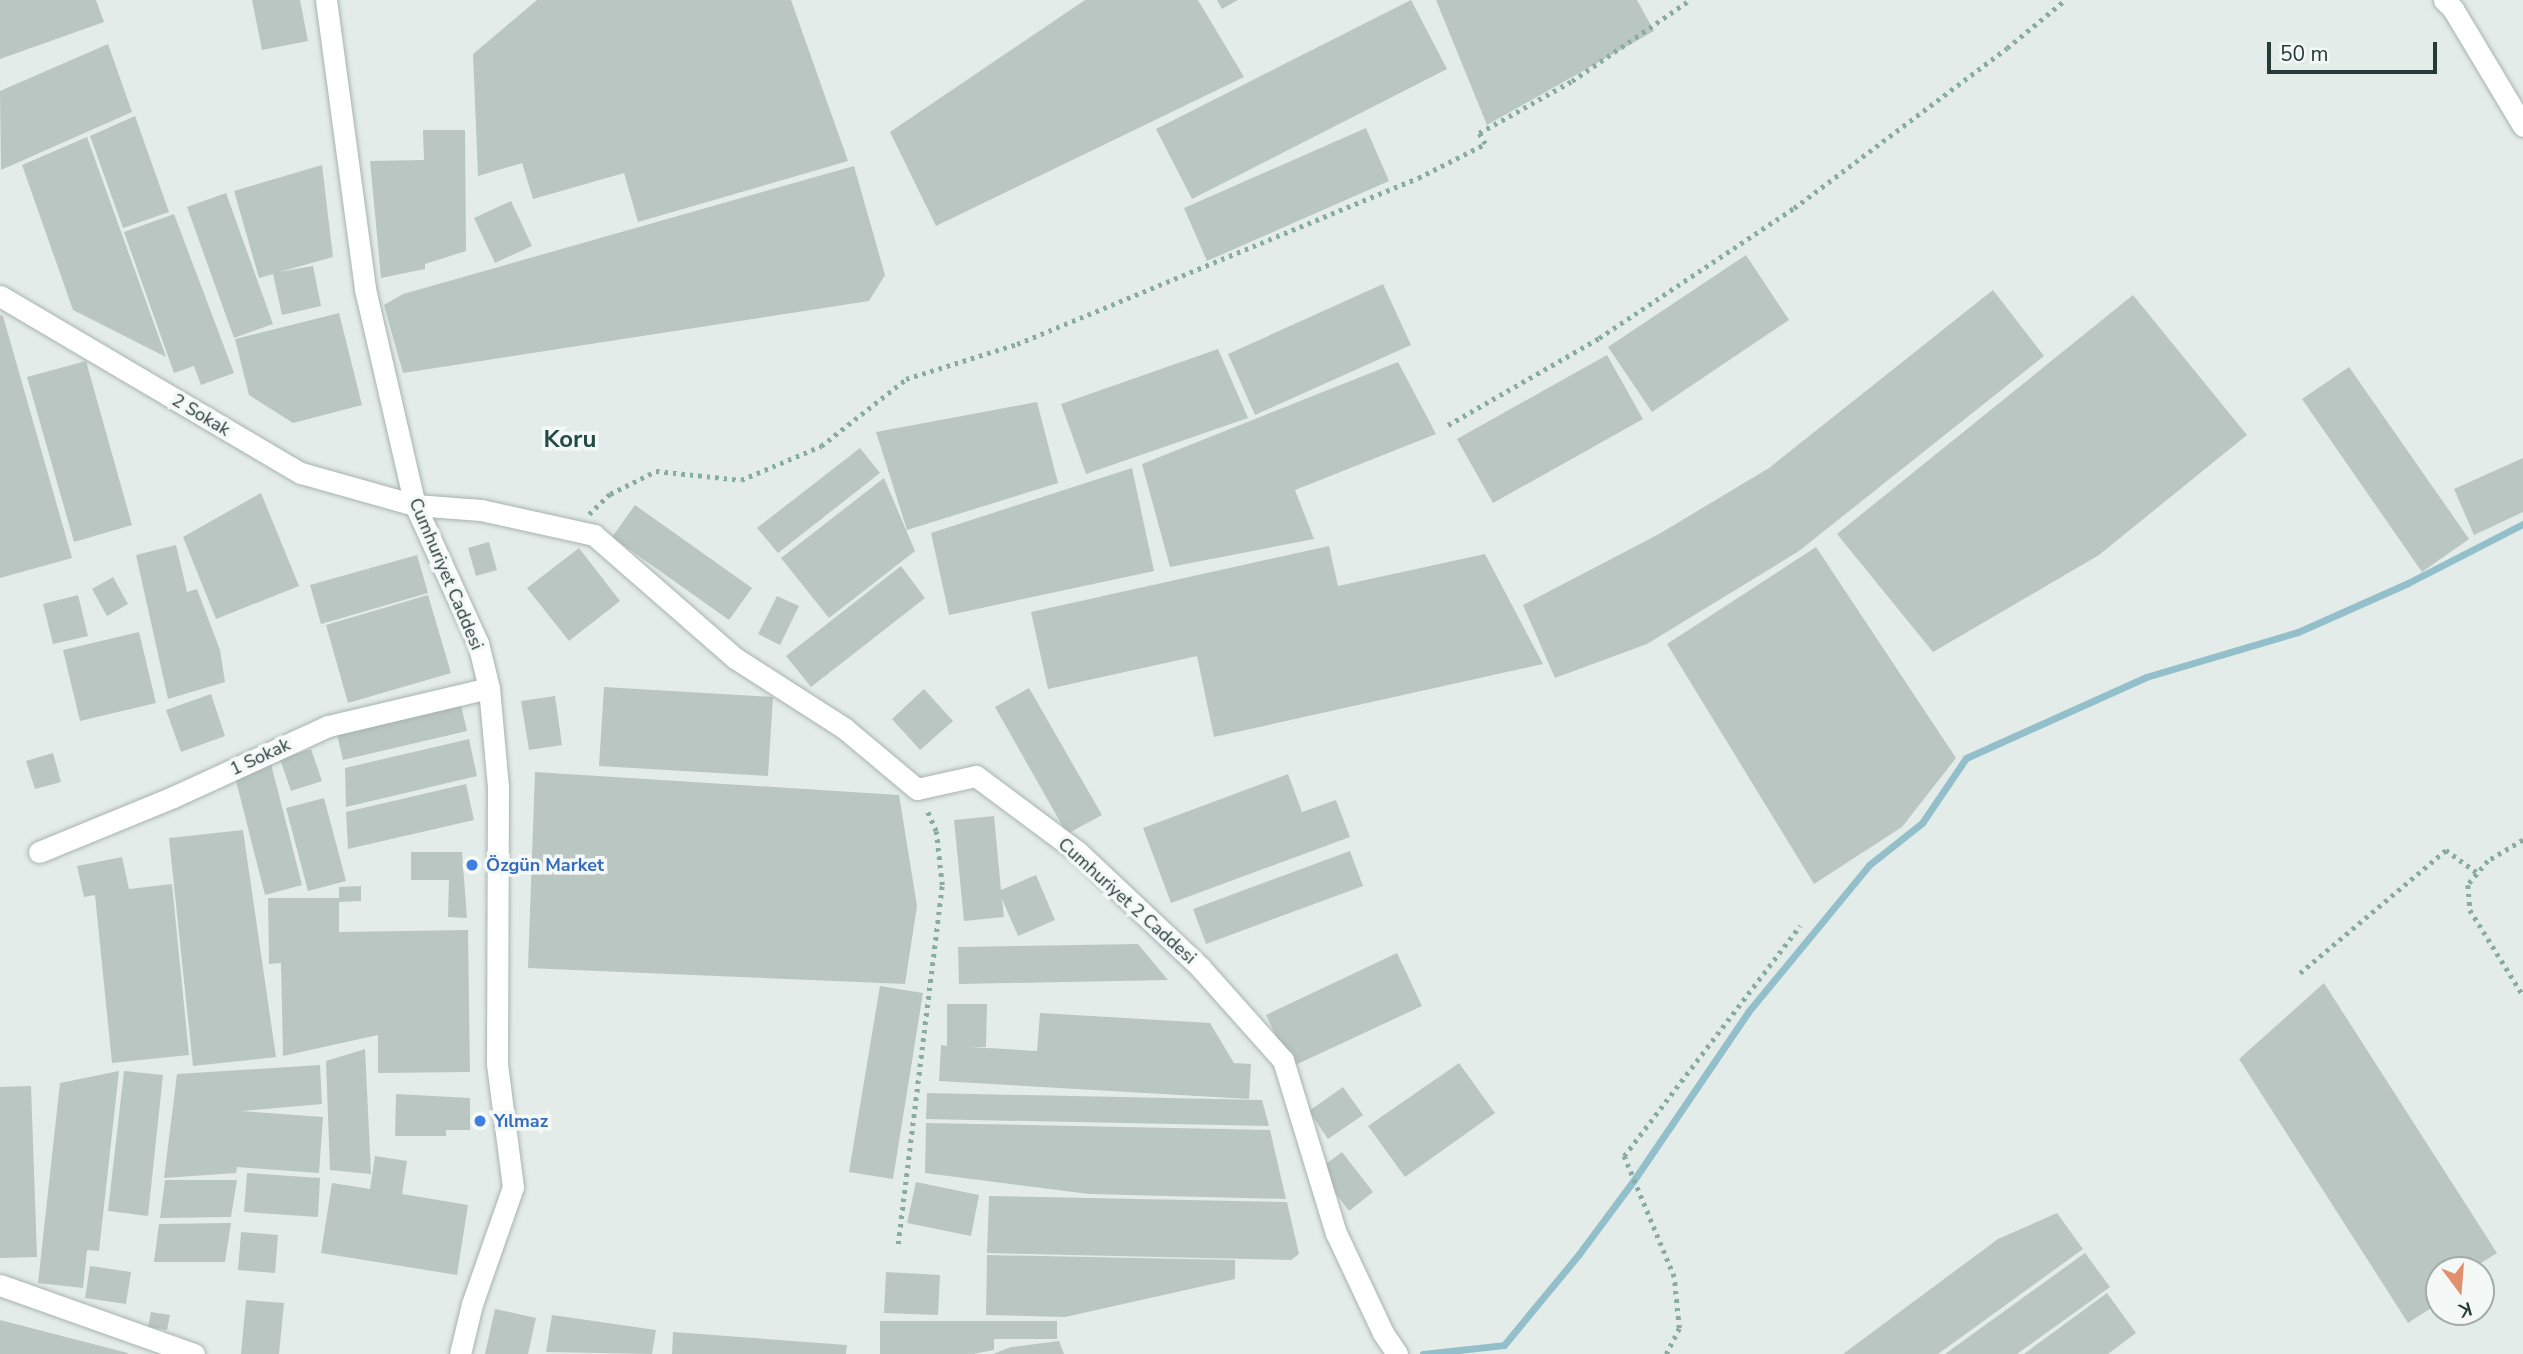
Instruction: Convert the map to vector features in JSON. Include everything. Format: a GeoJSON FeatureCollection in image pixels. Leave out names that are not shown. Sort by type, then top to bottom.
{"type":"FeatureCollection","features":[{"type":"Feature","properties":{"kind":"street","name":"Cumhuriyet Caddesi"},"geometry":{"type":"LineString","coordinates":[[326,0],[365,289],[415,505],[478,643],[489,688],[498,786],[497,1064],[513,1187],[472,1304],[460,1354]]}},
{"type":"Feature","properties":{"kind":"street"},"geometry":{"type":"LineString","coordinates":[[2444,0],[2453,9],[2523,126]]}},
{"type":"Feature","properties":{"kind":"street","name":"2 Sokak"},"geometry":{"type":"LineString","coordinates":[[0,296],[300,473],[415,505]]}},
{"type":"Feature","properties":{"kind":"street"},"geometry":{"type":"LineString","coordinates":[[415,505],[481,510],[594,535],[735,658],[844,728],[917,789]]}},
{"type":"Feature","properties":{"kind":"street","name":"1 Sokak"},"geometry":{"type":"LineString","coordinates":[[40,852],[173,797],[328,726],[489,688]]}},
{"type":"Feature","properties":{"kind":"street","name":"Cumhuriyet 2 Caddesi"},"geometry":{"type":"LineString","coordinates":[[917,789],[976,776],[1078,852],[1200,967],[1283,1060],[1336,1233],[1383,1333],[1397,1354]]}},
{"type":"Feature","properties":{"kind":"street"},"geometry":{"type":"LineString","coordinates":[[0,1285],[194,1354]]}},
{"type":"Feature","properties":{"kind":"path"},"geometry":{"type":"LineString","coordinates":[[572,530],[610,494],[656,471],[741,480],[821,446],[906,379],[1017,344],[1418,178],[1485,144],[1479,133],[1572,81],[1690,0]]}},
{"type":"Feature","properties":{"kind":"path"},"geometry":{"type":"LineString","coordinates":[[1448,425],[1599,338],[1794,208],[2007,48],[2065,0]]}},
{"type":"Feature","properties":{"kind":"path"},"geometry":{"type":"LineString","coordinates":[[898,1244],[942,885],[936,831],[917,789]]}},
{"type":"Feature","properties":{"kind":"path"},"geometry":{"type":"LineString","coordinates":[[2523,841],[2488,861],[2468,885],[2470,910],[2523,995]]}},
{"type":"Feature","properties":{"kind":"path"},"geometry":{"type":"LineString","coordinates":[[2300,973],[2446,850],[2478,873]]}},
{"type":"Feature","properties":{"kind":"path"},"geometry":{"type":"LineString","coordinates":[[1665,1354],[1679,1328],[1674,1277],[1624,1156],[1800,926]]}},
{"type":"Feature","properties":{"kind":"building"},"geometry":{"type":"Polygon","coordinates":[[[0,0],[96,0],[104,22],[0,59],[0,0]]]}},
{"type":"Feature","properties":{"kind":"building"},"geometry":{"type":"Polygon","coordinates":[[[252,0],[300,0],[308,41],[262,50],[252,0]]]}},
{"type":"Feature","properties":{"kind":"building"},"geometry":{"type":"Polygon","coordinates":[[[537,0],[791,0],[848,161],[638,222],[624,173],[533,199],[522,163],[478,176],[473,54],[537,0]]]}},
{"type":"Feature","properties":{"kind":"building"},"geometry":{"type":"Polygon","coordinates":[[[1085,0],[1198,0],[1244,77],[936,226],[890,132],[1085,0]]]}},
{"type":"Feature","properties":{"kind":"building"},"geometry":{"type":"Polygon","coordinates":[[[1217,0],[1238,0],[1222,9],[1217,0]]]}},
{"type":"Feature","properties":{"kind":"building"},"geometry":{"type":"Polygon","coordinates":[[[1411,0],[1447,69],[1192,199],[1156,129],[1411,0]]]}},
{"type":"Feature","properties":{"kind":"building"},"geometry":{"type":"Polygon","coordinates":[[[1436,0],[1637,0],[1654,31],[1487,125],[1436,0]]]}},
{"type":"Feature","properties":{"kind":"building"},"geometry":{"type":"Polygon","coordinates":[[[108,44],[132,112],[1,170],[0,91],[108,44]]]}},
{"type":"Feature","properties":{"kind":"building"},"geometry":{"type":"Polygon","coordinates":[[[135,116],[169,212],[123,228],[90,136],[135,116]]]}},
{"type":"Feature","properties":{"kind":"building"},"geometry":{"type":"Polygon","coordinates":[[[1366,128],[1389,181],[1207,261],[1184,208],[1366,128]]]}},
{"type":"Feature","properties":{"kind":"building"},"geometry":{"type":"Polygon","coordinates":[[[423,130],[465,130],[466,251],[425,264],[425,269],[381,278],[370,161],[424,160],[423,130]]]}},
{"type":"Feature","properties":{"kind":"building"},"geometry":{"type":"Polygon","coordinates":[[[87,137],[166,357],[73,310],[22,165],[87,137]]]}},
{"type":"Feature","properties":{"kind":"building"},"geometry":{"type":"Polygon","coordinates":[[[322,165],[333,257],[279,272],[313,266],[321,306],[282,315],[273,274],[259,278],[234,191],[322,165]]]}},
{"type":"Feature","properties":{"kind":"building"},"geometry":{"type":"Polygon","coordinates":[[[854,166],[885,275],[869,301],[403,373],[384,305],[403,294],[854,166]]]}},
{"type":"Feature","properties":{"kind":"building"},"geometry":{"type":"Polygon","coordinates":[[[226,193],[273,324],[234,338],[187,207],[226,193]]]}},
{"type":"Feature","properties":{"kind":"building"},"geometry":{"type":"Polygon","coordinates":[[[511,201],[532,246],[495,263],[474,218],[511,201]]]}},
{"type":"Feature","properties":{"kind":"building"},"geometry":{"type":"Polygon","coordinates":[[[174,214],[234,373],[201,385],[194,366],[174,373],[124,232],[174,214]]]}},
{"type":"Feature","properties":{"kind":"building"},"geometry":{"type":"Polygon","coordinates":[[[1746,255],[1789,320],[1652,412],[1608,347],[1746,255]]]}},
{"type":"Feature","properties":{"kind":"building"},"geometry":{"type":"Polygon","coordinates":[[[1383,284],[1411,345],[1255,415],[1228,354],[1383,284]]]}},
{"type":"Feature","properties":{"kind":"building"},"geometry":{"type":"Polygon","coordinates":[[[1993,290],[2044,356],[1799,551],[1647,644],[1555,678],[1523,605],[1659,534],[1769,468],[1993,290]]]}},
{"type":"Feature","properties":{"kind":"building"},"geometry":{"type":"Polygon","coordinates":[[[2133,295],[2247,435],[2099,555],[1933,652],[1837,534],[2133,295]]]}},
{"type":"Feature","properties":{"kind":"building"},"geometry":{"type":"Polygon","coordinates":[[[339,313],[362,405],[293,423],[249,395],[235,339],[339,313]]]}},
{"type":"Feature","properties":{"kind":"building"},"geometry":{"type":"Polygon","coordinates":[[[0,315],[3,316],[72,558],[0,578],[0,315]]]}},
{"type":"Feature","properties":{"kind":"building"},"geometry":{"type":"Polygon","coordinates":[[[1218,349],[1248,418],[1086,474],[1061,404],[1218,349]]]}},
{"type":"Feature","properties":{"kind":"building"},"geometry":{"type":"Polygon","coordinates":[[[1607,355],[1643,419],[1493,503],[1457,439],[1607,355]]]}},
{"type":"Feature","properties":{"kind":"building"},"geometry":{"type":"Polygon","coordinates":[[[86,361],[132,525],[74,542],[27,377],[86,361]]]}},
{"type":"Feature","properties":{"kind":"building"},"geometry":{"type":"Polygon","coordinates":[[[1398,362],[1436,434],[1295,490],[1314,539],[1170,567],[1142,464],[1398,362]]]}},
{"type":"Feature","properties":{"kind":"building"},"geometry":{"type":"Polygon","coordinates":[[[2349,367],[2469,539],[2422,572],[2302,399],[2349,367]]]}},
{"type":"Feature","properties":{"kind":"building"},"geometry":{"type":"Polygon","coordinates":[[[1037,402],[1058,483],[907,530],[876,432],[1037,402]]]}},
{"type":"Feature","properties":{"kind":"building"},"geometry":{"type":"Polygon","coordinates":[[[860,448],[880,473],[778,553],[757,528],[860,448]]]}},
{"type":"Feature","properties":{"kind":"building"},"geometry":{"type":"Polygon","coordinates":[[[2523,458],[2523,512],[2474,535],[2454,489],[2523,458]]]}},
{"type":"Feature","properties":{"kind":"building"},"geometry":{"type":"Polygon","coordinates":[[[1132,468],[1154,571],[949,615],[931,533],[1132,468]]]}},
{"type":"Feature","properties":{"kind":"building"},"geometry":{"type":"Polygon","coordinates":[[[884,478],[915,551],[829,618],[781,558],[884,478]]]}},
{"type":"Feature","properties":{"kind":"building"},"geometry":{"type":"Polygon","coordinates":[[[261,493],[299,586],[216,619],[183,537],[261,493]]]}},
{"type":"Feature","properties":{"kind":"building"},"geometry":{"type":"Polygon","coordinates":[[[635,505],[752,588],[729,620],[612,537],[635,505]]]}},
{"type":"Feature","properties":{"kind":"building"},"geometry":{"type":"Polygon","coordinates":[[[489,542],[497,570],[476,576],[468,548],[489,542]]]}},
{"type":"Feature","properties":{"kind":"building"},"geometry":{"type":"Polygon","coordinates":[[[176,545],[187,592],[197,589],[220,650],[225,682],[168,699],[136,555],[176,545]]]}},
{"type":"Feature","properties":{"kind":"building"},"geometry":{"type":"Polygon","coordinates":[[[1329,546],[1338,586],[1485,554],[1543,664],[1214,737],[1197,656],[1048,689],[1031,612],[1329,546]]]}},
{"type":"Feature","properties":{"kind":"building"},"geometry":{"type":"Polygon","coordinates":[[[1816,547],[1956,758],[1902,827],[1814,884],[1667,644],[1816,547]]]}},
{"type":"Feature","properties":{"kind":"building"},"geometry":{"type":"Polygon","coordinates":[[[579,548],[620,601],[569,641],[527,588],[579,548]]]}},
{"type":"Feature","properties":{"kind":"building"},"geometry":{"type":"Polygon","coordinates":[[[417,555],[428,593],[321,624],[310,585],[417,555]]]}},
{"type":"Feature","properties":{"kind":"building"},"geometry":{"type":"Polygon","coordinates":[[[901,566],[925,598],[811,687],[786,656],[901,566]]]}},
{"type":"Feature","properties":{"kind":"building"},"geometry":{"type":"Polygon","coordinates":[[[113,577],[128,604],[107,616],[92,589],[113,577]]]}},
{"type":"Feature","properties":{"kind":"building"},"geometry":{"type":"Polygon","coordinates":[[[78,595],[88,636],[53,644],[43,604],[78,595]]]}},
{"type":"Feature","properties":{"kind":"building"},"geometry":{"type":"Polygon","coordinates":[[[428,595],[451,673],[348,703],[326,625],[428,595]]]}},
{"type":"Feature","properties":{"kind":"building"},"geometry":{"type":"Polygon","coordinates":[[[777,596],[799,606],[780,645],[758,634],[777,596]]]}},
{"type":"Feature","properties":{"kind":"building"},"geometry":{"type":"Polygon","coordinates":[[[139,632],[156,703],[80,721],[63,650],[139,632]]]}},
{"type":"Feature","properties":{"kind":"building"},"geometry":{"type":"Polygon","coordinates":[[[604,687],[773,697],[768,776],[599,766],[604,687]]]}},
{"type":"Feature","properties":{"kind":"building"},"geometry":{"type":"Polygon","coordinates":[[[1029,688],[1102,815],[1067,834],[995,707],[1029,688]]]}},
{"type":"Feature","properties":{"kind":"building"},"geometry":{"type":"Polygon","coordinates":[[[924,689],[953,721],[920,750],[892,719],[924,689]]]}},
{"type":"Feature","properties":{"kind":"building"},"geometry":{"type":"Polygon","coordinates":[[[211,694],[225,736],[181,752],[166,710],[211,694]]]}},
{"type":"Feature","properties":{"kind":"building"},"geometry":{"type":"Polygon","coordinates":[[[555,696],[562,745],[529,750],[521,701],[555,696]]]}},
{"type":"Feature","properties":{"kind":"building"},"geometry":{"type":"Polygon","coordinates":[[[459,697],[467,731],[343,760],[335,726],[459,697]]]}},
{"type":"Feature","properties":{"kind":"building"},"geometry":{"type":"Polygon","coordinates":[[[469,739],[477,776],[346,807],[345,768],[469,739]]]}},
{"type":"Feature","properties":{"kind":"building"},"geometry":{"type":"Polygon","coordinates":[[[311,749],[322,781],[291,791],[280,759],[311,749]]]}},
{"type":"Feature","properties":{"kind":"building"},"geometry":{"type":"Polygon","coordinates":[[[53,753],[61,782],[35,789],[26,761],[53,753]]]}},
{"type":"Feature","properties":{"kind":"building"},"geometry":{"type":"Polygon","coordinates":[[[271,764],[302,885],[265,895],[234,773],[271,764]]]}},
{"type":"Feature","properties":{"kind":"building"},"geometry":{"type":"Polygon","coordinates":[[[535,772],[899,795],[917,906],[905,984],[528,968],[535,772]]]}},
{"type":"Feature","properties":{"kind":"building"},"geometry":{"type":"Polygon","coordinates":[[[1288,774],[1302,812],[1336,800],[1350,837],[1171,903],[1143,828],[1288,774]]]}},
{"type":"Feature","properties":{"kind":"building"},"geometry":{"type":"Polygon","coordinates":[[[466,784],[474,820],[348,849],[346,812],[466,784]]]}},
{"type":"Feature","properties":{"kind":"building"},"geometry":{"type":"Polygon","coordinates":[[[324,798],[346,881],[308,891],[286,808],[324,798]]]}},
{"type":"Feature","properties":{"kind":"building"},"geometry":{"type":"Polygon","coordinates":[[[994,816],[1001,890],[1036,875],[1055,920],[1018,936],[1002,899],[1004,917],[964,921],[954,820],[994,816]]]}},
{"type":"Feature","properties":{"kind":"building"},"geometry":{"type":"Polygon","coordinates":[[[243,830],[276,1057],[193,1066],[169,838],[243,830]]]}},
{"type":"Feature","properties":{"kind":"building"},"geometry":{"type":"Polygon","coordinates":[[[1350,851],[1363,886],[1206,944],[1193,909],[1350,851]]]}},
{"type":"Feature","properties":{"kind":"building"},"geometry":{"type":"Polygon","coordinates":[[[411,852],[462,852],[467,918],[448,917],[449,880],[411,880],[411,852]]]}},
{"type":"Feature","properties":{"kind":"building"},"geometry":{"type":"Polygon","coordinates":[[[122,857],[129,889],[172,884],[189,1055],[112,1063],[95,895],[84,897],[77,866],[122,857]]]}},
{"type":"Feature","properties":{"kind":"building"},"geometry":{"type":"Polygon","coordinates":[[[361,886],[361,901],[339,902],[339,932],[468,930],[470,1072],[378,1073],[378,1035],[283,1056],[281,963],[269,964],[268,898],[339,898],[339,887],[361,886]]]}},
{"type":"Feature","properties":{"kind":"building"},"geometry":{"type":"Polygon","coordinates":[[[1138,944],[1168,980],[959,984],[958,947],[1138,944]]]}},
{"type":"Feature","properties":{"kind":"building"},"geometry":{"type":"Polygon","coordinates":[[[1397,953],[1422,1006],[1291,1067],[1266,1015],[1397,953]]]}},
{"type":"Feature","properties":{"kind":"building"},"geometry":{"type":"Polygon","coordinates":[[[2324,983],[2497,1253],[2492,1256],[2425,1256],[2425,1312],[2408,1323],[2239,1059],[2324,983]]]}},
{"type":"Feature","properties":{"kind":"building"},"geometry":{"type":"Polygon","coordinates":[[[880,986],[923,993],[893,1179],[849,1172],[880,986]]]}},
{"type":"Feature","properties":{"kind":"building"},"geometry":{"type":"Polygon","coordinates":[[[947,1004],[987,1004],[986,1047],[970,1047],[1037,1051],[1040,1013],[1210,1023],[1234,1063],[1251,1064],[1249,1099],[939,1081],[941,1045],[947,1046],[947,1004]]]}},
{"type":"Feature","properties":{"kind":"building"},"geometry":{"type":"Polygon","coordinates":[[[365,1049],[371,1174],[330,1170],[326,1061],[365,1049]]]}},
{"type":"Feature","properties":{"kind":"building"},"geometry":{"type":"Polygon","coordinates":[[[1459,1063],[1495,1113],[1405,1177],[1368,1126],[1459,1063]]]}},
{"type":"Feature","properties":{"kind":"building"},"geometry":{"type":"Polygon","coordinates":[[[320,1065],[322,1104],[241,1111],[323,1117],[319,1173],[237,1167],[236,1173],[164,1178],[177,1074],[320,1065]]]}},
{"type":"Feature","properties":{"kind":"building"},"geometry":{"type":"Polygon","coordinates":[[[119,1071],[99,1251],[87,1250],[83,1288],[38,1283],[60,1083],[119,1071]]]}},
{"type":"Feature","properties":{"kind":"building"},"geometry":{"type":"Polygon","coordinates":[[[124,1071],[163,1075],[148,1216],[108,1211],[124,1071]]]}},
{"type":"Feature","properties":{"kind":"building"},"geometry":{"type":"Polygon","coordinates":[[[31,1086],[37,1257],[0,1258],[0,1087],[31,1086]]]}},
{"type":"Feature","properties":{"kind":"building"},"geometry":{"type":"Polygon","coordinates":[[[1343,1087],[1363,1115],[1328,1139],[1309,1111],[1343,1087]]]}},
{"type":"Feature","properties":{"kind":"building"},"geometry":{"type":"Polygon","coordinates":[[[927,1093],[1262,1100],[1269,1126],[926,1119],[927,1093]]]}},
{"type":"Feature","properties":{"kind":"building"},"geometry":{"type":"Polygon","coordinates":[[[396,1094],[470,1098],[470,1130],[446,1130],[446,1136],[395,1136],[396,1094]]]}},
{"type":"Feature","properties":{"kind":"building"},"geometry":{"type":"Polygon","coordinates":[[[926,1123],[1270,1130],[1286,1199],[1089,1194],[925,1173],[926,1123]]]}},
{"type":"Feature","properties":{"kind":"building"},"geometry":{"type":"Polygon","coordinates":[[[1342,1152],[1373,1192],[1349,1211],[1318,1170],[1342,1152]]]}},
{"type":"Feature","properties":{"kind":"building"},"geometry":{"type":"Polygon","coordinates":[[[375,1156],[407,1161],[402,1194],[468,1205],[457,1275],[321,1253],[332,1183],[370,1189],[375,1156]]]}},
{"type":"Feature","properties":{"kind":"building"},"geometry":{"type":"Polygon","coordinates":[[[247,1173],[320,1178],[318,1217],[244,1212],[247,1173]]]}},
{"type":"Feature","properties":{"kind":"building"},"geometry":{"type":"Polygon","coordinates":[[[165,1180],[237,1180],[231,1217],[160,1218],[165,1180]]]}},
{"type":"Feature","properties":{"kind":"building"},"geometry":{"type":"Polygon","coordinates":[[[916,1182],[979,1195],[971,1236],[907,1223],[916,1182]]]}},
{"type":"Feature","properties":{"kind":"building"},"geometry":{"type":"Polygon","coordinates":[[[989,1196],[1287,1202],[1299,1254],[1291,1260],[987,1253],[989,1196]]]}},
{"type":"Feature","properties":{"kind":"building"},"geometry":{"type":"Polygon","coordinates":[[[2057,1213],[2083,1249],[1938,1354],[1843,1354],[1998,1239],[2057,1213]]]}},
{"type":"Feature","properties":{"kind":"building"},"geometry":{"type":"Polygon","coordinates":[[[231,1223],[225,1262],[154,1262],[159,1224],[231,1223]]]}},
{"type":"Feature","properties":{"kind":"building"},"geometry":{"type":"Polygon","coordinates":[[[241,1232],[278,1235],[275,1273],[238,1270],[241,1232]]]}},
{"type":"Feature","properties":{"kind":"building"},"geometry":{"type":"Polygon","coordinates":[[[2085,1253],[2110,1287],[2017,1354],[1945,1354],[2085,1253]]]}},
{"type":"Feature","properties":{"kind":"building"},"geometry":{"type":"Polygon","coordinates":[[[987,1255],[1235,1260],[1235,1279],[1065,1317],[986,1315],[987,1255]]]}},
{"type":"Feature","properties":{"kind":"building"},"geometry":{"type":"Polygon","coordinates":[[[90,1266],[131,1272],[126,1304],[85,1298],[90,1266]]]}},
{"type":"Feature","properties":{"kind":"building"},"geometry":{"type":"Polygon","coordinates":[[[886,1272],[940,1275],[938,1315],[884,1313],[886,1272]]]}},
{"type":"Feature","properties":{"kind":"building"},"geometry":{"type":"Polygon","coordinates":[[[2107,1293],[2136,1333],[2108,1354],[2024,1354],[2107,1293]]]}},
{"type":"Feature","properties":{"kind":"building"},"geometry":{"type":"Polygon","coordinates":[[[246,1300],[284,1303],[279,1354],[241,1354],[246,1300]]]}},
{"type":"Feature","properties":{"kind":"building"},"geometry":{"type":"Polygon","coordinates":[[[495,1309],[536,1318],[528,1354],[485,1354],[495,1309]]]}},
{"type":"Feature","properties":{"kind":"building"},"geometry":{"type":"Polygon","coordinates":[[[151,1312],[170,1315],[167,1330],[148,1327],[151,1312]]]}},
{"type":"Feature","properties":{"kind":"building"},"geometry":{"type":"Polygon","coordinates":[[[552,1315],[656,1330],[652,1354],[546,1352],[552,1315]]]}},
{"type":"Feature","properties":{"kind":"building"},"geometry":{"type":"Polygon","coordinates":[[[0,1320],[128,1353],[128,1354],[0,1354],[0,1320]]]}},
{"type":"Feature","properties":{"kind":"building"},"geometry":{"type":"Polygon","coordinates":[[[880,1321],[1057,1321],[1057,1339],[994,1339],[994,1350],[973,1354],[880,1354],[880,1321]]]}},
{"type":"Feature","properties":{"kind":"building"},"geometry":{"type":"Polygon","coordinates":[[[673,1332],[847,1345],[846,1354],[672,1354],[673,1332]]]}},
{"type":"Feature","properties":{"kind":"building"},"geometry":{"type":"Polygon","coordinates":[[[1059,1341],[1064,1354],[993,1354],[1011,1347],[1059,1341]]]}},
{"type":"Feature","properties":{"kind":"waterway"},"geometry":{"type":"LineString","coordinates":[[1423,1354],[1504,1345],[1579,1254],[1634,1180],[1748,1012],[1869,865],[1922,823],[1966,758],[2146,677],[2298,632],[2408,583],[2523,524]]}},
{"type":"Feature","properties":{"kind":"place","name":"Özgün Market"},"geometry":{"type":"Point","coordinates":[472,865]}},
{"type":"Feature","properties":{"kind":"place","name":"Yılmaz"},"geometry":{"type":"Point","coordinates":[480,1121]}},
{"type":"Feature","properties":{"kind":"district","name":"Koru"},"geometry":{"type":"Point","coordinates":[570,440]}}]}
